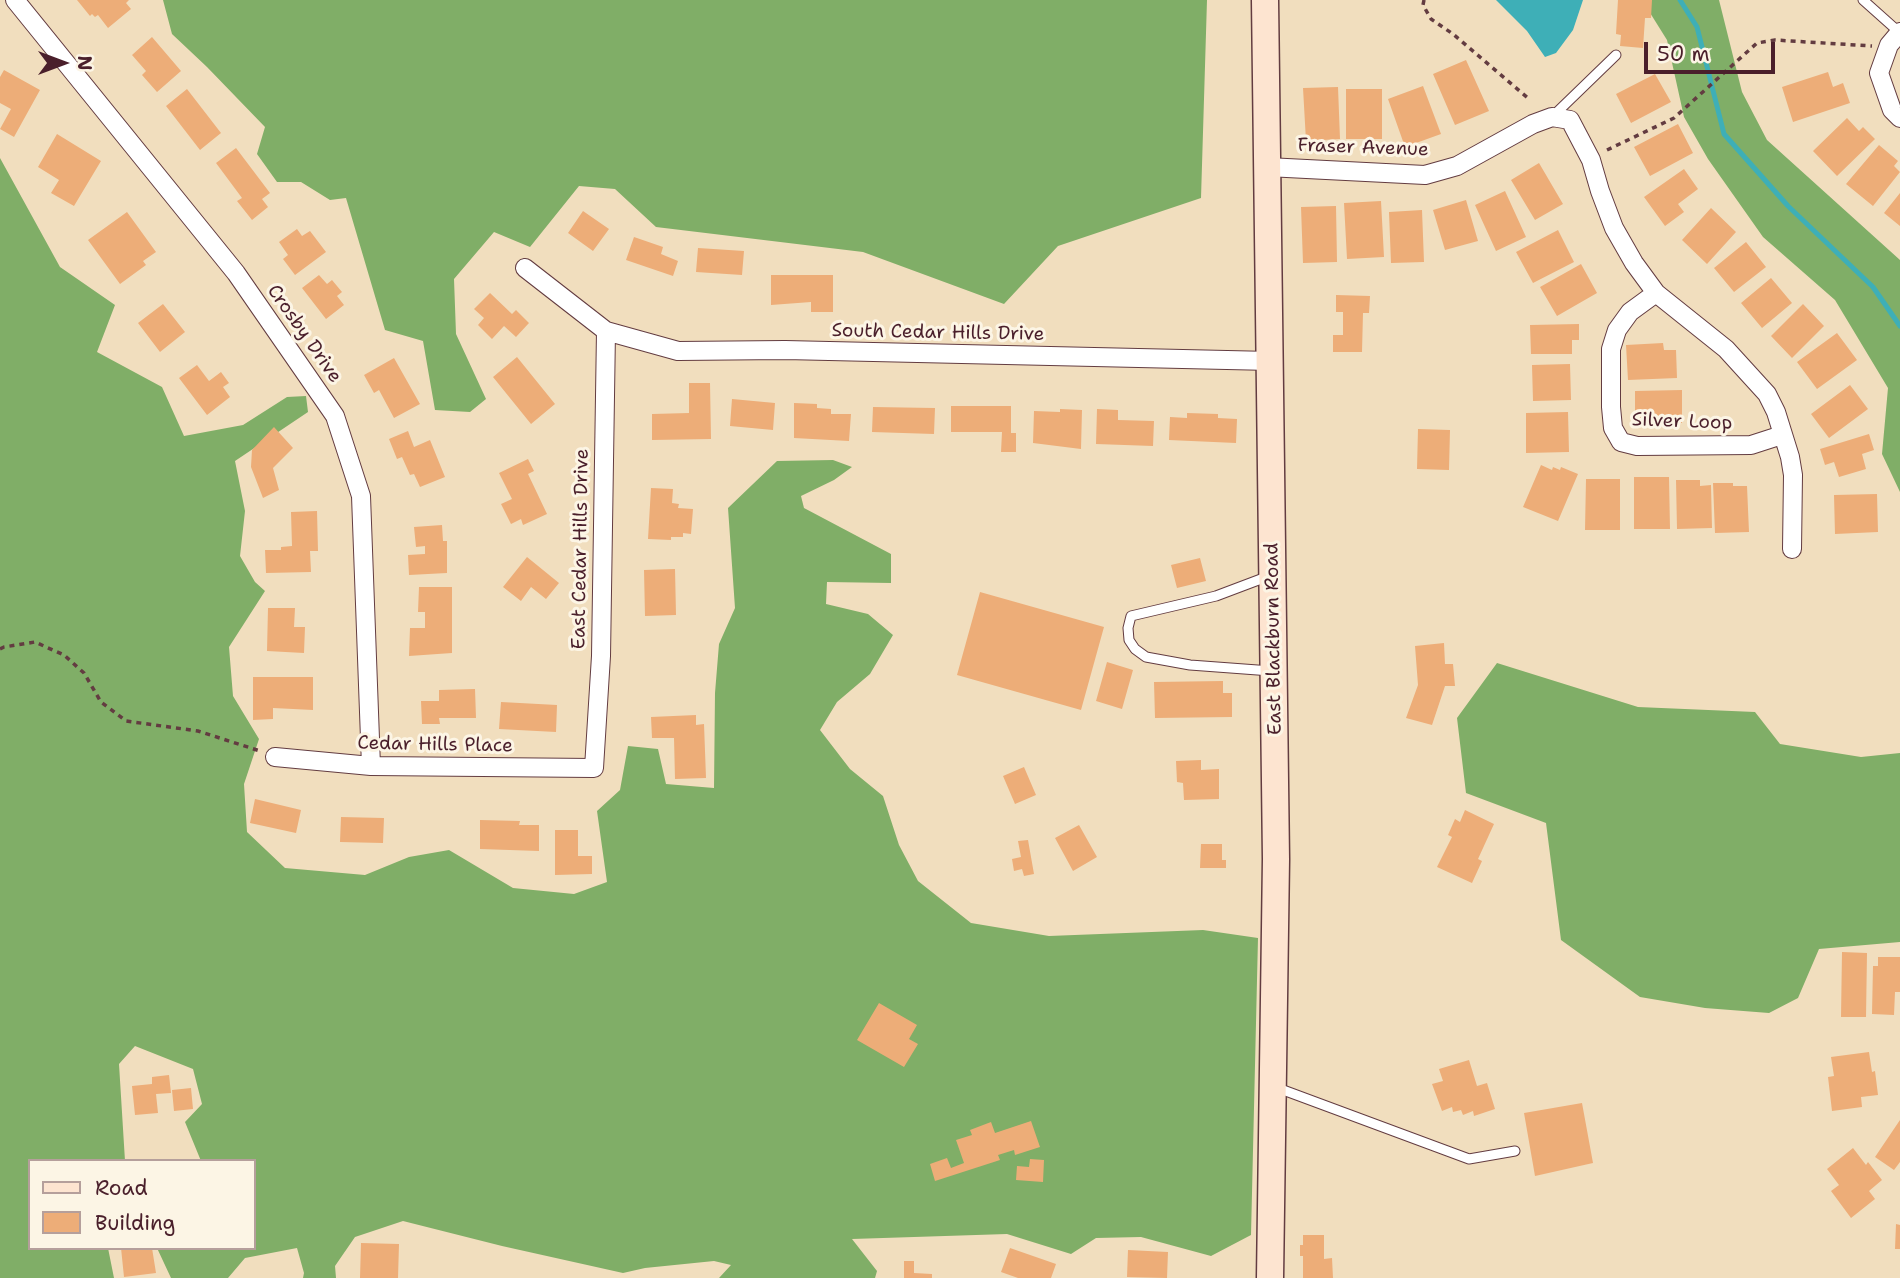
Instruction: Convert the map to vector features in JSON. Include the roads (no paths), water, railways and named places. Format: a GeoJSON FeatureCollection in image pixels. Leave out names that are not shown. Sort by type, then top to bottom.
{"type":"FeatureCollection","features":[{"type":"Feature","properties":{"kind":"street","name":"Crosby Drive"},"geometry":{"type":"LineString","coordinates":[[15,0],[236,273],[335,416],[361,496],[371,766]]}},
{"type":"Feature","properties":{"kind":"street","name":"East Blackburn Road"},"geometry":{"type":"LineString","coordinates":[[1265,0],[1276,859],[1269,1275]]}},
{"type":"Feature","properties":{"kind":"street"},"geometry":{"type":"LineString","coordinates":[[1900,32],[1889,46],[1879,73],[1892,110],[1900,118]]}},
{"type":"Feature","properties":{"kind":"street","name":"Fraser Avenue"},"geometry":{"type":"LineString","coordinates":[[1267,167],[1425,174],[1457,166],[1533,124],[1552,117]]}},
{"type":"Feature","properties":{"kind":"street"},"geometry":{"type":"LineString","coordinates":[[1552,117],[1570,120],[1581,138],[1614,228],[1634,263],[1656,293],[1726,349],[1767,394],[1776,412],[1793,475],[1792,548]]}},
{"type":"Feature","properties":{"kind":"street"},"geometry":{"type":"LineString","coordinates":[[525,268],[606,331]]}},
{"type":"Feature","properties":{"kind":"street","name":"Silver Loop"},"geometry":{"type":"LineString","coordinates":[[1656,293],[1630,313],[1617,330],[1611,349],[1613,428],[1621,442],[1637,446],[1751,445],[1782,435]]}},
{"type":"Feature","properties":{"kind":"street","name":"South Cedar Hills Drive"},"geometry":{"type":"LineString","coordinates":[[606,331],[678,351],[1271,361]]}},
{"type":"Feature","properties":{"kind":"street","name":"East Cedar Hills Drive"},"geometry":{"type":"LineString","coordinates":[[594,768],[601,656],[606,331]]}},
{"type":"Feature","properties":{"kind":"street","name":"Cedar Hills Place"},"geometry":{"type":"LineString","coordinates":[[275,757],[371,766],[594,768]]}},
{"type":"Feature","properties":{"kind":"lane"},"geometry":{"type":"LineString","coordinates":[[1863,0],[1900,32]]}},
{"type":"Feature","properties":{"kind":"lane"},"geometry":{"type":"LineString","coordinates":[[1552,117],[1616,55]]}},
{"type":"Feature","properties":{"kind":"lane"},"geometry":{"type":"LineString","coordinates":[[1273,575],[1216,596],[1131,616],[1128,628],[1129,640],[1135,649],[1146,657],[1190,665],[1274,671]]}},
{"type":"Feature","properties":{"kind":"lane"},"geometry":{"type":"LineString","coordinates":[[1273,1086],[1469,1159],[1516,1151]]}},
{"type":"Feature","properties":{"kind":"water"},"geometry":{"type":"Polygon","coordinates":[[[1496,0],[1583,0],[1573,30],[1556,53],[1545,57],[1527,31],[1496,0]]]}},
{"type":"Feature","properties":{"kind":"waterway"},"geometry":{"type":"LineString","coordinates":[[1680,0],[1697,27],[1724,134],[1788,206],[1873,287],[1900,326]]}}]}
